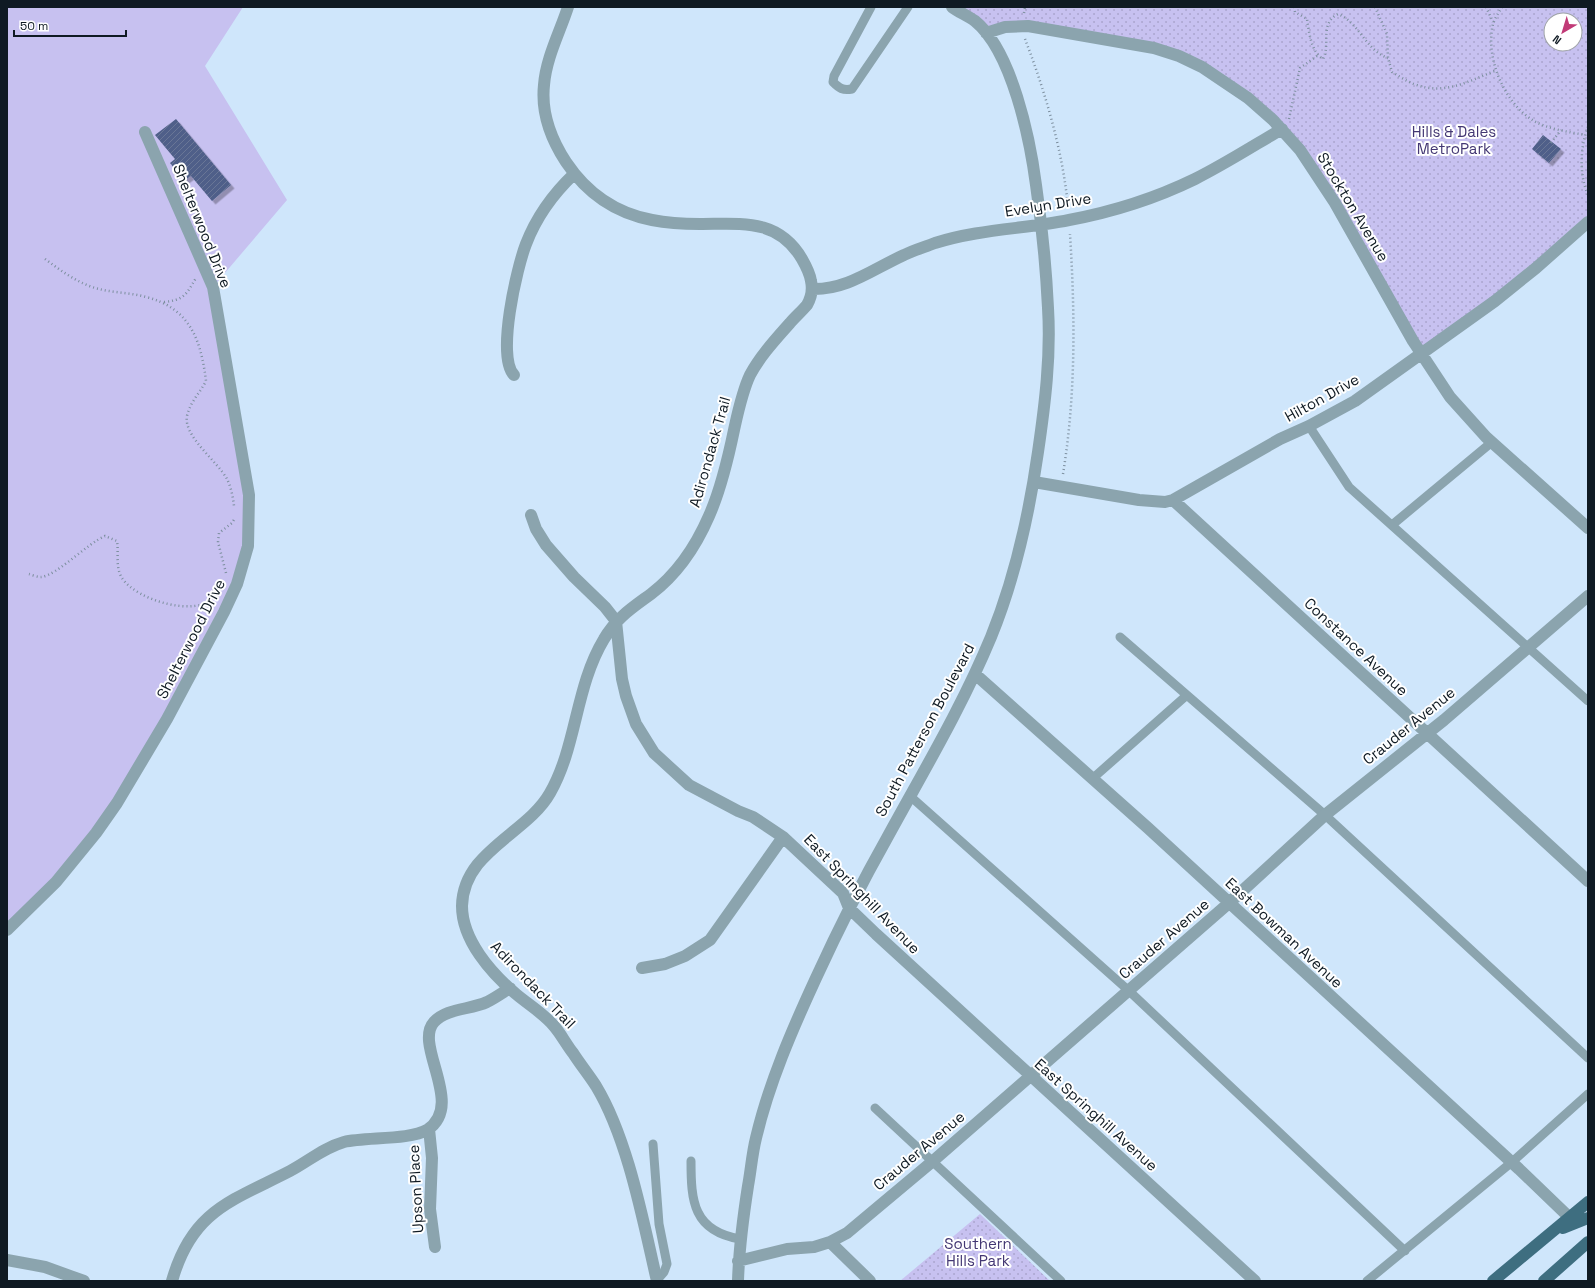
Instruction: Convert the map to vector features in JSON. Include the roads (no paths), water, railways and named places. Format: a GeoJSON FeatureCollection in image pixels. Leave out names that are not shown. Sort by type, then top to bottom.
{"type":"FeatureCollection","features":[{"type":"Feature","properties":{"kind":"main road"},"geometry":{"type":"LineString","coordinates":[[1493,1281],[1588,1202]]}},
{"type":"Feature","properties":{"kind":"main road"},"geometry":{"type":"LineString","coordinates":[[1554,1231],[1588,1218]]}},
{"type":"Feature","properties":{"kind":"main road"},"geometry":{"type":"LineString","coordinates":[[1544,1281],[1588,1242]]}},
{"type":"Feature","properties":{"kind":"street"},"geometry":{"type":"LineString","coordinates":[[568,7],[545,75],[543,101],[552,138],[574,174],[592,192],[616,207],[650,220],[673,222],[738,223],[757,225],[772,231],[788,241],[795,248],[805,264],[811,280],[812,289]]}},
{"type":"Feature","properties":{"kind":"street","name":"South Patterson Boulevard"},"geometry":{"type":"LineString","coordinates":[[738,1281],[740,1239],[756,1140],[770,1090],[788,1040],[849,908],[952,720],[975,674],[1006,598],[1023,537],[1034,482],[1043,423],[1048,362],[1048,311],[1041,224],[1034,172],[1023,118],[1001,55],[986,33],[975,21],[952,7]]}},
{"type":"Feature","properties":{"kind":"street","name":"Stockton Avenue"},"geometry":{"type":"LineString","coordinates":[[986,33],[1005,27],[1021,26],[1101,38],[1154,48],[1179,56],[1222,79],[1248,98],[1284,131],[1300,150],[1335,203],[1368,264],[1420,353],[1450,397],[1492,442],[1588,528]]}},
{"type":"Feature","properties":{"kind":"street","name":"Evelyn Drive"},"geometry":{"type":"LineString","coordinates":[[812,289],[828,290],[855,280],[904,254],[936,243],[1000,229],[1069,220],[1101,213],[1160,194],[1196,178],[1284,131]]}},
{"type":"Feature","properties":{"kind":"street","name":"Shelterwood Drive"},"geometry":{"type":"LineString","coordinates":[[7,930],[56,882],[96,833],[117,803],[191,678],[237,584],[248,546],[248,488],[212,287],[144,132]]}},
{"type":"Feature","properties":{"kind":"street"},"geometry":{"type":"LineString","coordinates":[[514,375],[506,357],[508,323],[519,268],[526,244],[537,223],[552,200],[574,174]]}},
{"type":"Feature","properties":{"kind":"street","name":"Hilton Drive"},"geometry":{"type":"LineString","coordinates":[[1034,482],[1139,500],[1165,502],[1173,500],[1280,438],[1309,426],[1355,401],[1420,353],[1495,301],[1536,268],[1588,222]]}},
{"type":"Feature","properties":{"kind":"street","name":"Adirondack Trail"},"geometry":{"type":"LineString","coordinates":[[657,1281],[624,1152],[610,1114],[596,1087],[554,1026],[510,988],[483,958],[471,939],[465,925],[462,910],[463,894],[469,879],[483,858],[495,845],[531,817],[550,793],[565,758],[581,691],[602,642],[616,621],[653,593],[672,574],[688,554],[701,533],[711,513],[726,466],[741,399],[750,376],[772,344],[807,305],[812,289]]}},
{"type":"Feature","properties":{"kind":"street","name":"Constance Avenue"},"geometry":{"type":"LineString","coordinates":[[1173,500],[1588,881]]}},
{"type":"Feature","properties":{"kind":"street"},"geometry":{"type":"LineString","coordinates":[[531,515],[536,529],[546,545],[574,577],[605,606],[616,621]]}},
{"type":"Feature","properties":{"kind":"street","name":"Crauder Avenue"},"geometry":{"type":"LineString","coordinates":[[738,1261],[787,1249],[814,1247],[830,1242],[847,1233],[933,1161],[1229,903],[1325,815],[1426,733],[1588,596]]}},
{"type":"Feature","properties":{"kind":"street","name":"East Springhill Avenue"},"geometry":{"type":"LineString","coordinates":[[616,621],[622,679],[626,696],[636,724],[654,754],[689,785],[738,811],[753,817],[783,837],[843,893],[849,908],[1030,1076],[1255,1281]]}},
{"type":"Feature","properties":{"kind":"street","name":"East Bowman Avenue"},"geometry":{"type":"LineString","coordinates":[[975,674],[1229,903],[1512,1162],[1570,1218]]}},
{"type":"Feature","properties":{"kind":"street"},"geometry":{"type":"LineString","coordinates":[[642,968],[665,964],[678,959],[701,947],[710,940],[783,837]]}},
{"type":"Feature","properties":{"kind":"street"},"geometry":{"type":"LineString","coordinates":[[172,1281],[178,1261],[188,1240],[212,1213],[231,1200],[292,1170],[326,1148],[345,1142],[403,1136],[429,1129],[437,1120],[441,1107],[441,1092],[429,1047],[428,1035],[432,1024],[446,1013],[487,1002],[510,988]]}},
{"type":"Feature","properties":{"kind":"street","name":"Upson Place"},"geometry":{"type":"LineString","coordinates":[[429,1129],[432,1158],[430,1209],[435,1247]]}},
{"type":"Feature","properties":{"kind":"street"},"geometry":{"type":"LineString","coordinates":[[830,1242],[870,1281]]}},
{"type":"Feature","properties":{"kind":"street"},"geometry":{"type":"LineString","coordinates":[[7,1260],[45,1267],[84,1281]]}},
{"type":"Feature","properties":{"kind":"lane"},"geometry":{"type":"LineString","coordinates":[[871,7],[834,76],[833,82],[839,88],[846,91],[852,90],[908,7]]}},
{"type":"Feature","properties":{"kind":"lane"},"geometry":{"type":"LineString","coordinates":[[1309,426],[1349,487],[1588,702]]}},
{"type":"Feature","properties":{"kind":"lane"},"geometry":{"type":"LineString","coordinates":[[1392,525],[1492,442]]}},
{"type":"Feature","properties":{"kind":"lane"},"geometry":{"type":"LineString","coordinates":[[1120,637],[1325,815],[1588,1058]]}},
{"type":"Feature","properties":{"kind":"lane"},"geometry":{"type":"LineString","coordinates":[[1092,779],[1187,695]]}},
{"type":"Feature","properties":{"kind":"lane"},"geometry":{"type":"LineString","coordinates":[[910,796],[1128,990],[1404,1250]]}},
{"type":"Feature","properties":{"kind":"lane"},"geometry":{"type":"LineString","coordinates":[[1367,1281],[1512,1162],[1588,1094]]}},
{"type":"Feature","properties":{"kind":"lane"},"geometry":{"type":"LineString","coordinates":[[875,1108],[1061,1281]]}},
{"type":"Feature","properties":{"kind":"lane"},"geometry":{"type":"LineString","coordinates":[[653,1144],[659,1224],[667,1264],[664,1272],[657,1281]]}},
{"type":"Feature","properties":{"kind":"lane"},"geometry":{"type":"LineString","coordinates":[[691,1161],[691,1193],[697,1212],[707,1225],[722,1234],[740,1239]]}},
{"type":"Feature","properties":{"kind":"park label","name":"Hills & Dales MetroPark"},"geometry":{"type":"Point","coordinates":[1454,140]}},
{"type":"Feature","properties":{"kind":"park label","name":"Southern Hills Park"},"geometry":{"type":"Point","coordinates":[978,1252]}}]}
